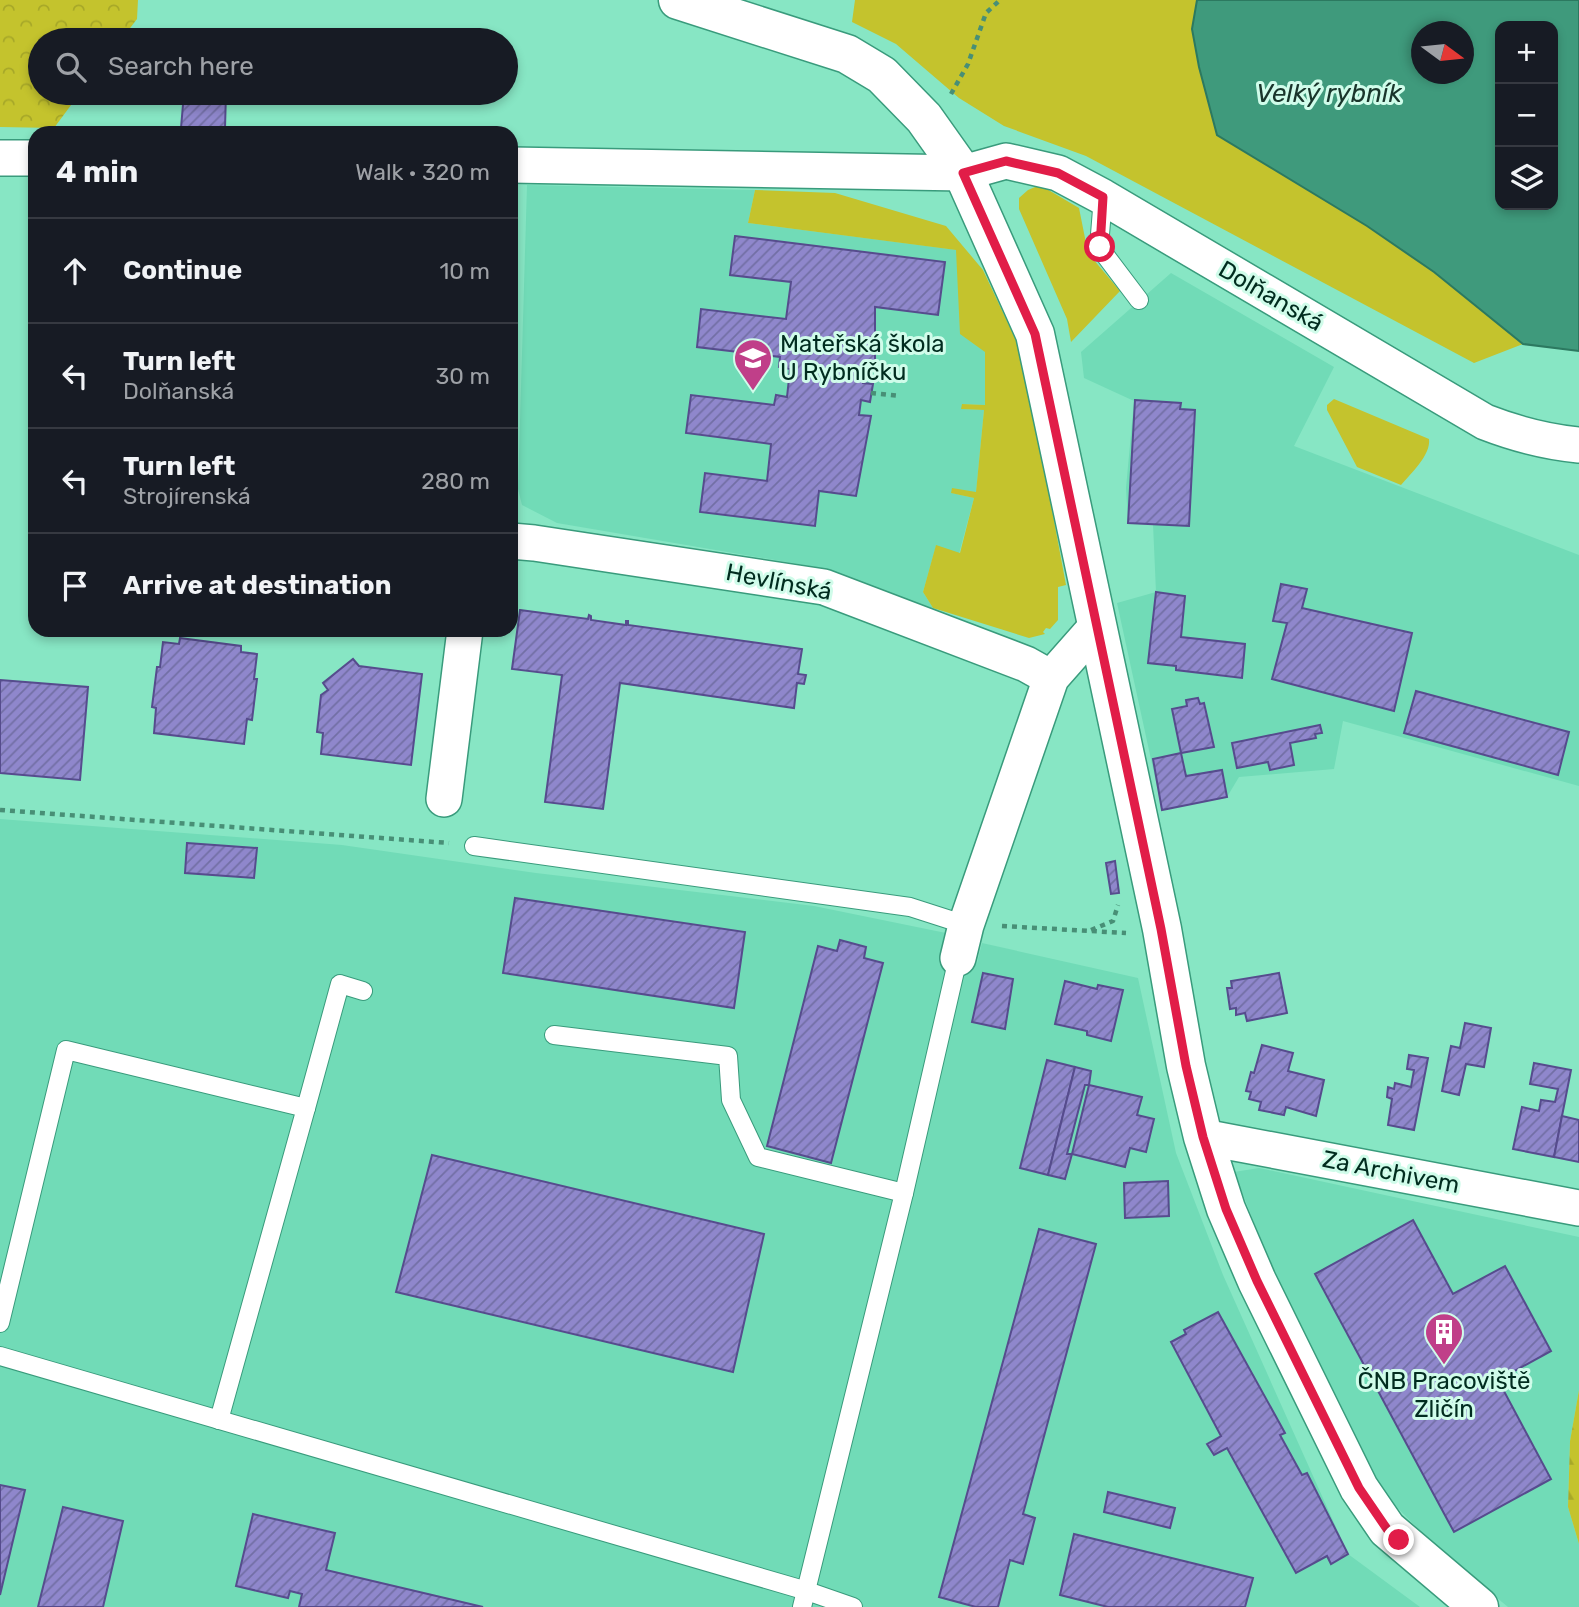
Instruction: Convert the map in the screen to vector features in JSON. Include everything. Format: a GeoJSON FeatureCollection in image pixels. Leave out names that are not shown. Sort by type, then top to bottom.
{"type":"FeatureCollection","features":[{"type":"Feature","properties":{"kind":"street"},"geometry":{"type":"LineString","coordinates":[[678,0],[847,54],[882,75],[924,118],[963,173],[1035,334],[1161,929],[1186,1066],[1203,1137],[1226,1209],[1257,1281],[1359,1488],[1387,1529],[1479,1607]]}},
{"type":"Feature","properties":{"kind":"street"},"geometry":{"type":"LineString","coordinates":[[0,158],[28,158]]}},
{"type":"Feature","properties":{"kind":"street","name":"Dolňanská"},"geometry":{"type":"LineString","coordinates":[[518,165],[963,173],[1006,161],[1058,173],[1485,422],[1519,435],[1579,444]]}},
{"type":"Feature","properties":{"kind":"street","name":"Hevlínská"},"geometry":{"type":"LineString","coordinates":[[519,536],[824,587],[1026,664],[1051,678]]}},
{"type":"Feature","properties":{"kind":"street"},"geometry":{"type":"LineString","coordinates":[[962,941],[1051,678],[1096,627]]}},
{"type":"Feature","properties":{"kind":"street"},"geometry":{"type":"LineString","coordinates":[[444,799],[464,637]]}},
{"type":"Feature","properties":{"kind":"street","name":"Za Archivem"},"geometry":{"type":"LineString","coordinates":[[1203,1137],[1579,1208]]}},
{"type":"Feature","properties":{"kind":"lane"},"geometry":{"type":"LineString","coordinates":[[1103,197],[1100,247],[1139,300]]}},
{"type":"Feature","properties":{"kind":"lane"},"geometry":{"type":"LineString","coordinates":[[474,846],[910,907],[962,941],[904,1194],[805,1599]]}},
{"type":"Feature","properties":{"kind":"lane"},"geometry":{"type":"LineString","coordinates":[[219,1420],[340,985],[363,991]]}},
{"type":"Feature","properties":{"kind":"lane"},"geometry":{"type":"LineString","coordinates":[[554,1035],[728,1056],[731,1100],[758,1157],[904,1194]]}},
{"type":"Feature","properties":{"kind":"lane"},"geometry":{"type":"LineString","coordinates":[[0,1323],[66,1050],[306,1108]]}},
{"type":"Feature","properties":{"kind":"lane"},"geometry":{"type":"LineString","coordinates":[[0,1356],[805,1599],[853,1607]]}},
{"type":"Feature","properties":{"kind":"path"},"geometry":{"type":"LineString","coordinates":[[947,100],[968,64],[986,13],[1000,0]]}},
{"type":"Feature","properties":{"kind":"path"},"geometry":{"type":"LineString","coordinates":[[872,393],[900,396]]}},
{"type":"Feature","properties":{"kind":"path"},"geometry":{"type":"LineString","coordinates":[[0,810],[474,846]]}},
{"type":"Feature","properties":{"kind":"path"},"geometry":{"type":"LineString","coordinates":[[1090,931],[1113,921],[1121,898]]}},
{"type":"Feature","properties":{"kind":"path"},"geometry":{"type":"LineString","coordinates":[[962,941],[1090,931],[1129,933],[1161,929]]}},
{"type":"Feature","properties":{"kind":"shaded area","name":"Mateřská škola U Rybníčku"},"geometry":{"type":"Polygon","coordinates":[[[527,185],[755,190],[748,223],[957,250],[985,352],[985,405],[962,404],[962,409],[984,410],[976,493],[952,489],[952,493],[974,498],[959,554],[936,546],[923,592],[933,608],[868,587],[822,568],[557,523],[522,505],[518,489],[527,185]]]}},
{"type":"Feature","properties":{"kind":"shaded area"},"geometry":{"type":"Polygon","coordinates":[[[1171,273],[1334,367],[1294,446],[1579,555],[1579,786],[1343,721],[1334,769],[1239,777],[1227,797],[1162,810],[1117,603],[1156,592],[1153,524],[1128,523],[1126,488],[1134,401],[1084,378],[1081,352],[1171,273]]]}},
{"type":"Feature","properties":{"kind":"shaded area"},"geometry":{"type":"Polygon","coordinates":[[[0,819],[342,845],[536,873],[814,906],[946,933],[958,958],[977,963],[982,943],[1138,978],[1176,1153],[1223,1275],[1348,1554],[1420,1607],[0,1607],[0,819]]]}},
{"type":"Feature","properties":{"kind":"shaded area"},"geometry":{"type":"Polygon","coordinates":[[[1259,1168],[1579,1237],[1579,1390],[1570,1441],[1568,1507],[1579,1544],[1579,1607],[1508,1607],[1438,1549],[1378,1488],[1275,1275],[1234,1172],[1259,1168]]]}},
{"type":"Feature","properties":{"kind":"green space"},"geometry":{"type":"Polygon","coordinates":[[[0,0],[138,0],[137,19],[130,28],[28,28],[28,105],[71,105],[55,126],[0,127],[0,0]]]}},
{"type":"Feature","properties":{"kind":"green space"},"geometry":{"type":"Polygon","coordinates":[[[855,0],[1197,0],[1193,29],[1217,135],[1367,226],[1434,272],[1523,344],[1474,363],[1086,156],[1004,126],[959,98],[896,44],[852,22],[855,0]]]}},
{"type":"Feature","properties":{"kind":"green space"},"geometry":{"type":"Polygon","coordinates":[[[1040,185],[1079,208],[1088,253],[1120,291],[1071,342],[1067,319],[1019,209],[1019,198],[1040,185]]]}},
{"type":"Feature","properties":{"kind":"green space"},"geometry":{"type":"Polygon","coordinates":[[[755,190],[835,193],[946,226],[983,270],[1023,355],[1066,585],[1058,587],[1058,620],[1050,629],[1046,628],[1043,632],[1045,634],[1029,638],[933,608],[923,592],[936,545],[960,553],[974,498],[951,493],[952,488],[976,492],[984,410],[961,409],[962,404],[985,405],[985,352],[960,334],[956,250],[748,223],[755,190]]]}},
{"type":"Feature","properties":{"kind":"green space"},"geometry":{"type":"Polygon","coordinates":[[[1334,399],[1429,439],[1424,457],[1401,485],[1357,467],[1327,410],[1327,405],[1334,399]]]}},
{"type":"Feature","properties":{"kind":"green space"},"geometry":{"type":"Polygon","coordinates":[[[1579,1390],[1579,1544],[1568,1507],[1570,1441],[1579,1390]]]}},
{"type":"Feature","properties":{"kind":"water","name":"Velký rybník"},"geometry":{"type":"Polygon","coordinates":[[[1197,0],[1579,0],[1579,351],[1523,344],[1434,272],[1367,226],[1217,135],[1192,29],[1197,0]]]}},
{"type":"Feature","properties":{"kind":"building"},"geometry":{"type":"Polygon","coordinates":[[[183,105],[226,105],[225,126],[181,126],[183,105]]]}},
{"type":"Feature","properties":{"kind":"building"},"geometry":{"type":"Polygon","coordinates":[[[735,236],[945,262],[938,315],[875,307],[875,370],[864,369],[863,383],[873,384],[870,402],[861,400],[859,415],[871,416],[856,496],[819,491],[815,526],[700,512],[705,473],[767,481],[771,444],[686,433],[691,395],[774,405],[776,395],[787,397],[790,369],[779,367],[780,357],[697,347],[701,309],[786,319],[791,282],[730,275],[735,236]]]}},
{"type":"Feature","properties":{"kind":"building"},"geometry":{"type":"Polygon","coordinates":[[[1135,400],[1181,403],[1180,409],[1195,410],[1189,526],[1128,523],[1135,400]]]}},
{"type":"Feature","properties":{"kind":"building"},"geometry":{"type":"Polygon","coordinates":[[[1281,584],[1307,589],[1302,608],[1412,633],[1394,711],[1272,679],[1287,623],[1273,621],[1281,584]]]}},
{"type":"Feature","properties":{"kind":"building"},"geometry":{"type":"Polygon","coordinates":[[[1156,592],[1185,596],[1181,637],[1245,644],[1242,678],[1176,670],[1176,666],[1148,663],[1156,592]]]}},
{"type":"Feature","properties":{"kind":"building"},"geometry":{"type":"Polygon","coordinates":[[[520,610],[588,619],[589,615],[591,620],[626,625],[628,621],[628,625],[802,649],[798,674],[806,675],[804,684],[797,683],[794,708],[620,683],[603,809],[545,802],[562,675],[512,669],[520,610]]]}},
{"type":"Feature","properties":{"kind":"building"},"geometry":{"type":"Polygon","coordinates":[[[180,638],[241,646],[241,652],[257,654],[252,720],[247,719],[244,744],[154,733],[156,708],[152,707],[163,642],[179,644],[180,638]]]}},
{"type":"Feature","properties":{"kind":"building"},"geometry":{"type":"Polygon","coordinates":[[[353,659],[359,666],[422,674],[411,765],[321,754],[323,733],[317,732],[321,695],[328,690],[323,683],[353,659]]]}},
{"type":"Feature","properties":{"kind":"building"},"geometry":{"type":"Polygon","coordinates":[[[0,680],[88,687],[80,780],[0,773],[0,680]]]}},
{"type":"Feature","properties":{"kind":"building"},"geometry":{"type":"Polygon","coordinates":[[[1416,691],[1569,732],[1558,775],[1404,733],[1416,691]]]}},
{"type":"Feature","properties":{"kind":"building"},"geometry":{"type":"Polygon","coordinates":[[[1198,698],[1200,704],[1204,703],[1214,747],[1181,753],[1172,709],[1187,706],[1186,700],[1198,698]]]}},
{"type":"Feature","properties":{"kind":"building"},"geometry":{"type":"Polygon","coordinates":[[[1320,725],[1322,733],[1315,734],[1316,738],[1290,743],[1294,765],[1270,770],[1268,762],[1237,768],[1232,743],[1320,725]]]}},
{"type":"Feature","properties":{"kind":"building"},"geometry":{"type":"Polygon","coordinates":[[[1181,753],[1186,776],[1222,770],[1227,797],[1162,810],[1153,759],[1181,753]]]}},
{"type":"Feature","properties":{"kind":"building"},"geometry":{"type":"Polygon","coordinates":[[[187,843],[257,848],[254,878],[185,873],[187,843]]]}},
{"type":"Feature","properties":{"kind":"building"},"geometry":{"type":"Polygon","coordinates":[[[1115,861],[1119,893],[1111,894],[1106,863],[1115,861]]]}},
{"type":"Feature","properties":{"kind":"building"},"geometry":{"type":"Polygon","coordinates":[[[515,898],[745,932],[734,1008],[503,973],[515,898]]]}},
{"type":"Feature","properties":{"kind":"building"},"geometry":{"type":"Polygon","coordinates":[[[840,940],[866,947],[864,958],[883,963],[831,1163],[767,1146],[818,946],[837,951],[840,940]]]}},
{"type":"Feature","properties":{"kind":"building"},"geometry":{"type":"Polygon","coordinates":[[[983,973],[1013,979],[1005,1029],[972,1022],[983,973]]]}},
{"type":"Feature","properties":{"kind":"building"},"geometry":{"type":"Polygon","coordinates":[[[1279,973],[1287,1013],[1247,1021],[1245,1013],[1236,1015],[1236,1008],[1230,1009],[1227,988],[1232,988],[1231,981],[1279,973]]]}},
{"type":"Feature","properties":{"kind":"building"},"geometry":{"type":"Polygon","coordinates":[[[1065,981],[1097,989],[1098,985],[1123,990],[1111,1041],[1087,1035],[1087,1031],[1055,1024],[1065,981]]]}},
{"type":"Feature","properties":{"kind":"building"},"geometry":{"type":"Polygon","coordinates":[[[1465,1023],[1491,1028],[1484,1067],[1466,1064],[1459,1095],[1442,1091],[1451,1046],[1460,1048],[1465,1023]]]}},
{"type":"Feature","properties":{"kind":"building"},"geometry":{"type":"Polygon","coordinates":[[[1262,1045],[1293,1053],[1288,1071],[1324,1080],[1316,1116],[1286,1107],[1284,1115],[1259,1110],[1261,1102],[1249,1099],[1251,1092],[1246,1091],[1262,1045]]]}},
{"type":"Feature","properties":{"kind":"building"},"geometry":{"type":"Polygon","coordinates":[[[1409,1055],[1428,1058],[1414,1130],[1388,1125],[1392,1099],[1387,1097],[1388,1087],[1394,1089],[1395,1083],[1411,1087],[1414,1070],[1407,1069],[1409,1055]]]}},
{"type":"Feature","properties":{"kind":"building"},"geometry":{"type":"Polygon","coordinates":[[[1047,1060],[1075,1067],[1048,1175],[1020,1168],[1047,1060]]]}},
{"type":"Feature","properties":{"kind":"building"},"geometry":{"type":"Polygon","coordinates":[[[1534,1063],[1571,1070],[1554,1157],[1513,1149],[1522,1107],[1539,1111],[1541,1100],[1555,1102],[1558,1089],[1530,1084],[1534,1063]]]}},
{"type":"Feature","properties":{"kind":"building"},"geometry":{"type":"Polygon","coordinates":[[[1075,1067],[1091,1071],[1067,1154],[1072,1154],[1065,1179],[1048,1175],[1075,1067]]]}},
{"type":"Feature","properties":{"kind":"building"},"geometry":{"type":"Polygon","coordinates":[[[1089,1085],[1142,1097],[1137,1115],[1154,1119],[1146,1152],[1130,1148],[1125,1167],[1072,1154],[1089,1085]]]}},
{"type":"Feature","properties":{"kind":"building"},"geometry":{"type":"Polygon","coordinates":[[[1562,1116],[1579,1120],[1579,1162],[1554,1157],[1562,1116]]]}},
{"type":"Feature","properties":{"kind":"building"},"geometry":{"type":"Polygon","coordinates":[[[432,1155],[764,1234],[733,1372],[396,1292],[432,1155]]]}},
{"type":"Feature","properties":{"kind":"building"},"geometry":{"type":"Polygon","coordinates":[[[1168,1181],[1169,1216],[1125,1218],[1124,1183],[1168,1181]]]}},
{"type":"Feature","properties":{"kind":"building","name":"ČNB Pracoviště Zličín"},"geometry":{"type":"Polygon","coordinates":[[[1413,1220],[1453,1294],[1505,1266],[1551,1351],[1498,1380],[1551,1479],[1454,1532],[1315,1274],[1413,1220]]]}},
{"type":"Feature","properties":{"kind":"building"},"geometry":{"type":"Polygon","coordinates":[[[1039,1229],[1096,1244],[1023,1514],[1035,1518],[1023,1564],[1010,1560],[998,1607],[976,1607],[939,1597],[1039,1229]]]}},
{"type":"Feature","properties":{"kind":"building"},"geometry":{"type":"Polygon","coordinates":[[[1218,1312],[1285,1433],[1280,1435],[1302,1475],[1307,1473],[1348,1554],[1331,1564],[1327,1556],[1296,1573],[1227,1448],[1214,1455],[1207,1444],[1221,1436],[1171,1342],[1186,1334],[1184,1330],[1218,1312]]]}},
{"type":"Feature","properties":{"kind":"building"},"geometry":{"type":"Polygon","coordinates":[[[0,1485],[25,1490],[0,1595],[0,1485]]]}},
{"type":"Feature","properties":{"kind":"building"},"geometry":{"type":"Polygon","coordinates":[[[1108,1492],[1175,1508],[1170,1528],[1104,1512],[1108,1492]]]}},
{"type":"Feature","properties":{"kind":"building"},"geometry":{"type":"Polygon","coordinates":[[[63,1507],[123,1521],[103,1607],[38,1607],[63,1507]]]}},
{"type":"Feature","properties":{"kind":"building"},"geometry":{"type":"Polygon","coordinates":[[[253,1514],[335,1533],[326,1570],[483,1607],[299,1607],[302,1594],[290,1591],[288,1598],[236,1586],[253,1514]]]}},
{"type":"Feature","properties":{"kind":"building"},"geometry":{"type":"Polygon","coordinates":[[[1074,1534],[1253,1578],[1245,1607],[1108,1607],[1060,1595],[1074,1534]]]}},
{"type":"Feature","properties":{"kind":"place","name":"Mateřská škola U Rybníčku"},"geometry":{"type":"Point","coordinates":[753,392]}},
{"type":"Feature","properties":{"kind":"place","name":"ČNB Pracoviště Zličín"},"geometry":{"type":"Point","coordinates":[1444,1366]}},
{"type":"Feature","properties":{"kind":"route"},"geometry":{"type":"LineString","coordinates":[[1100,247],[1103,197],[1058,173],[1006,161],[963,173],[1035,334],[1161,929],[1186,1066],[1203,1137],[1226,1209],[1257,1281],[1359,1488],[1387,1529],[1399,1540]]}}]}
